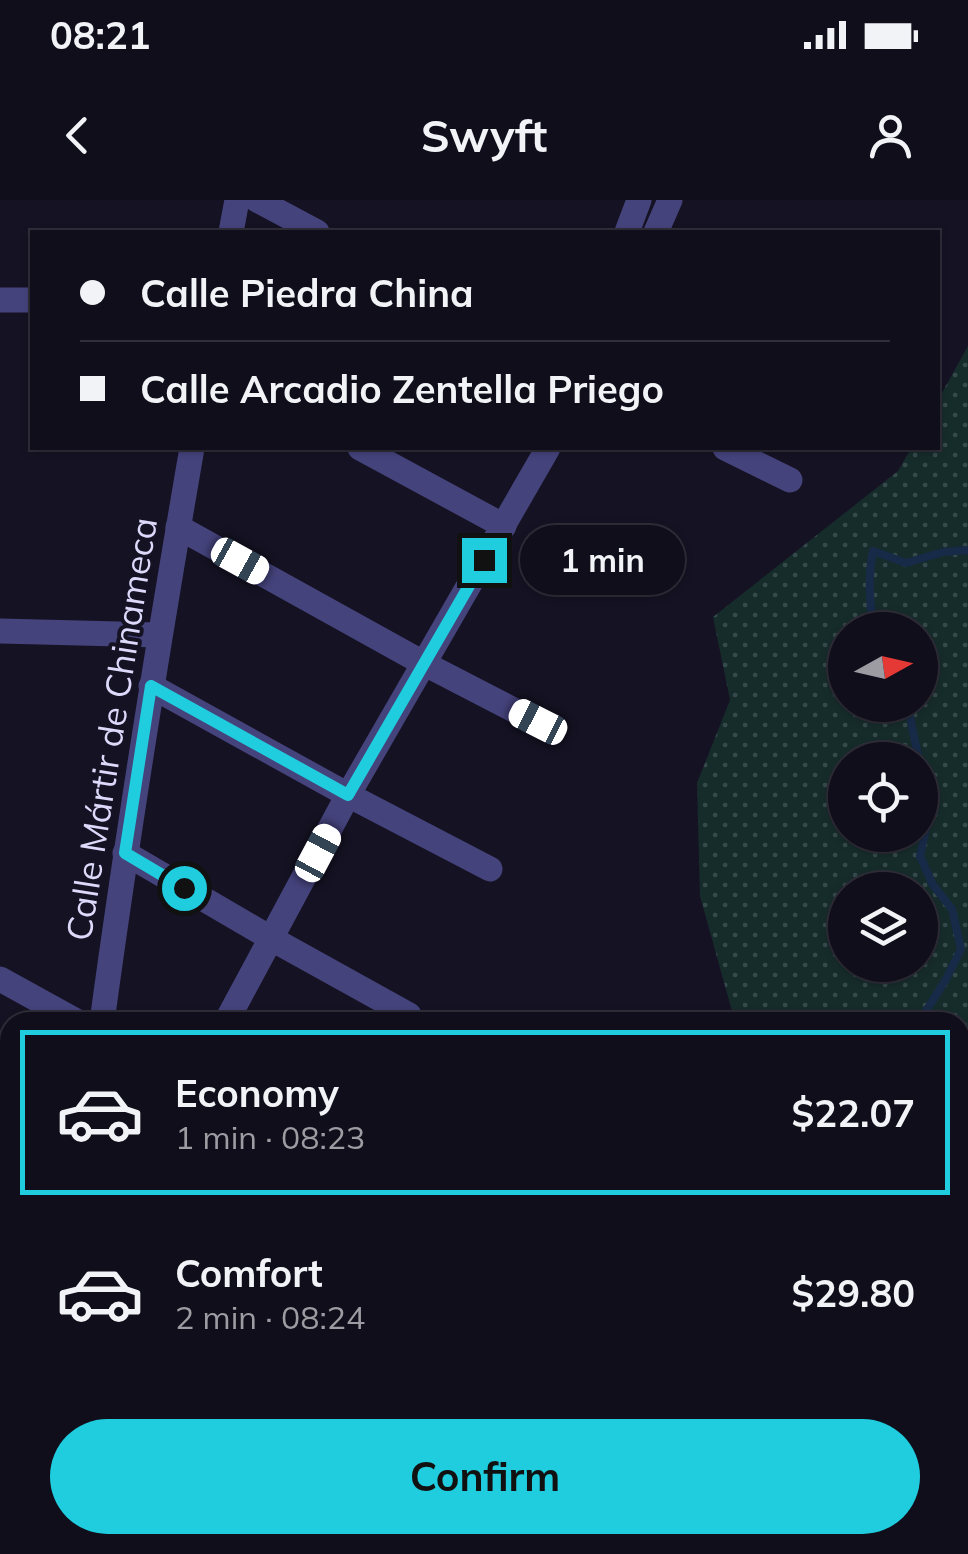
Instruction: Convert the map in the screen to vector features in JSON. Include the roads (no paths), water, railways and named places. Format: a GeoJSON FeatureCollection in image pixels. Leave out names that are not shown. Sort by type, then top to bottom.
{"type":"FeatureCollection","features":[{"type":"Feature","properties":{"kind":"street"},"geometry":{"type":"LineString","coordinates":[[230,230],[236,200]]}},
{"type":"Feature","properties":{"kind":"street"},"geometry":{"type":"LineString","coordinates":[[257,200],[313,230]]}},
{"type":"Feature","properties":{"kind":"street"},"geometry":{"type":"LineString","coordinates":[[659,230],[670,200]]}},
{"type":"Feature","properties":{"kind":"street"},"geometry":{"type":"LineString","coordinates":[[0,300],[30,300]]}},
{"type":"Feature","properties":{"kind":"street","name":"Calle Mártir de Chinameca"},"geometry":{"type":"LineString","coordinates":[[103,1012],[159,635],[192,450]]}},
{"type":"Feature","properties":{"kind":"street"},"geometry":{"type":"LineString","coordinates":[[364,450],[504,526]]}},
{"type":"Feature","properties":{"kind":"street"},"geometry":{"type":"LineString","coordinates":[[232,1012],[348,795],[547,450]]}},
{"type":"Feature","properties":{"kind":"street"},"geometry":{"type":"LineString","coordinates":[[729,450],[790,480]]}},
{"type":"Feature","properties":{"kind":"street"},"geometry":{"type":"LineString","coordinates":[[178,527],[538,722]]}},
{"type":"Feature","properties":{"kind":"street"},"geometry":{"type":"LineString","coordinates":[[0,631],[159,635]]}},
{"type":"Feature","properties":{"kind":"street"},"geometry":{"type":"LineString","coordinates":[[151,686],[490,869]]}},
{"type":"Feature","properties":{"kind":"street"},"geometry":{"type":"LineString","coordinates":[[125,853],[395,1012]]}},
{"type":"Feature","properties":{"kind":"street"},"geometry":{"type":"LineString","coordinates":[[0,979],[60,1012]]}},
{"type":"Feature","properties":{"kind":"waterway"},"geometry":{"type":"LineString","coordinates":[[871,612],[873,551],[906,563],[943,552],[968,550]]}},
{"type":"Feature","properties":{"kind":"waterway"},"geometry":{"type":"LineString","coordinates":[[911,722],[915,742]]}},
{"type":"Feature","properties":{"kind":"waterway"},"geometry":{"type":"LineString","coordinates":[[921,852],[933,885],[952,909],[961,949],[925,1012]]}}]}
